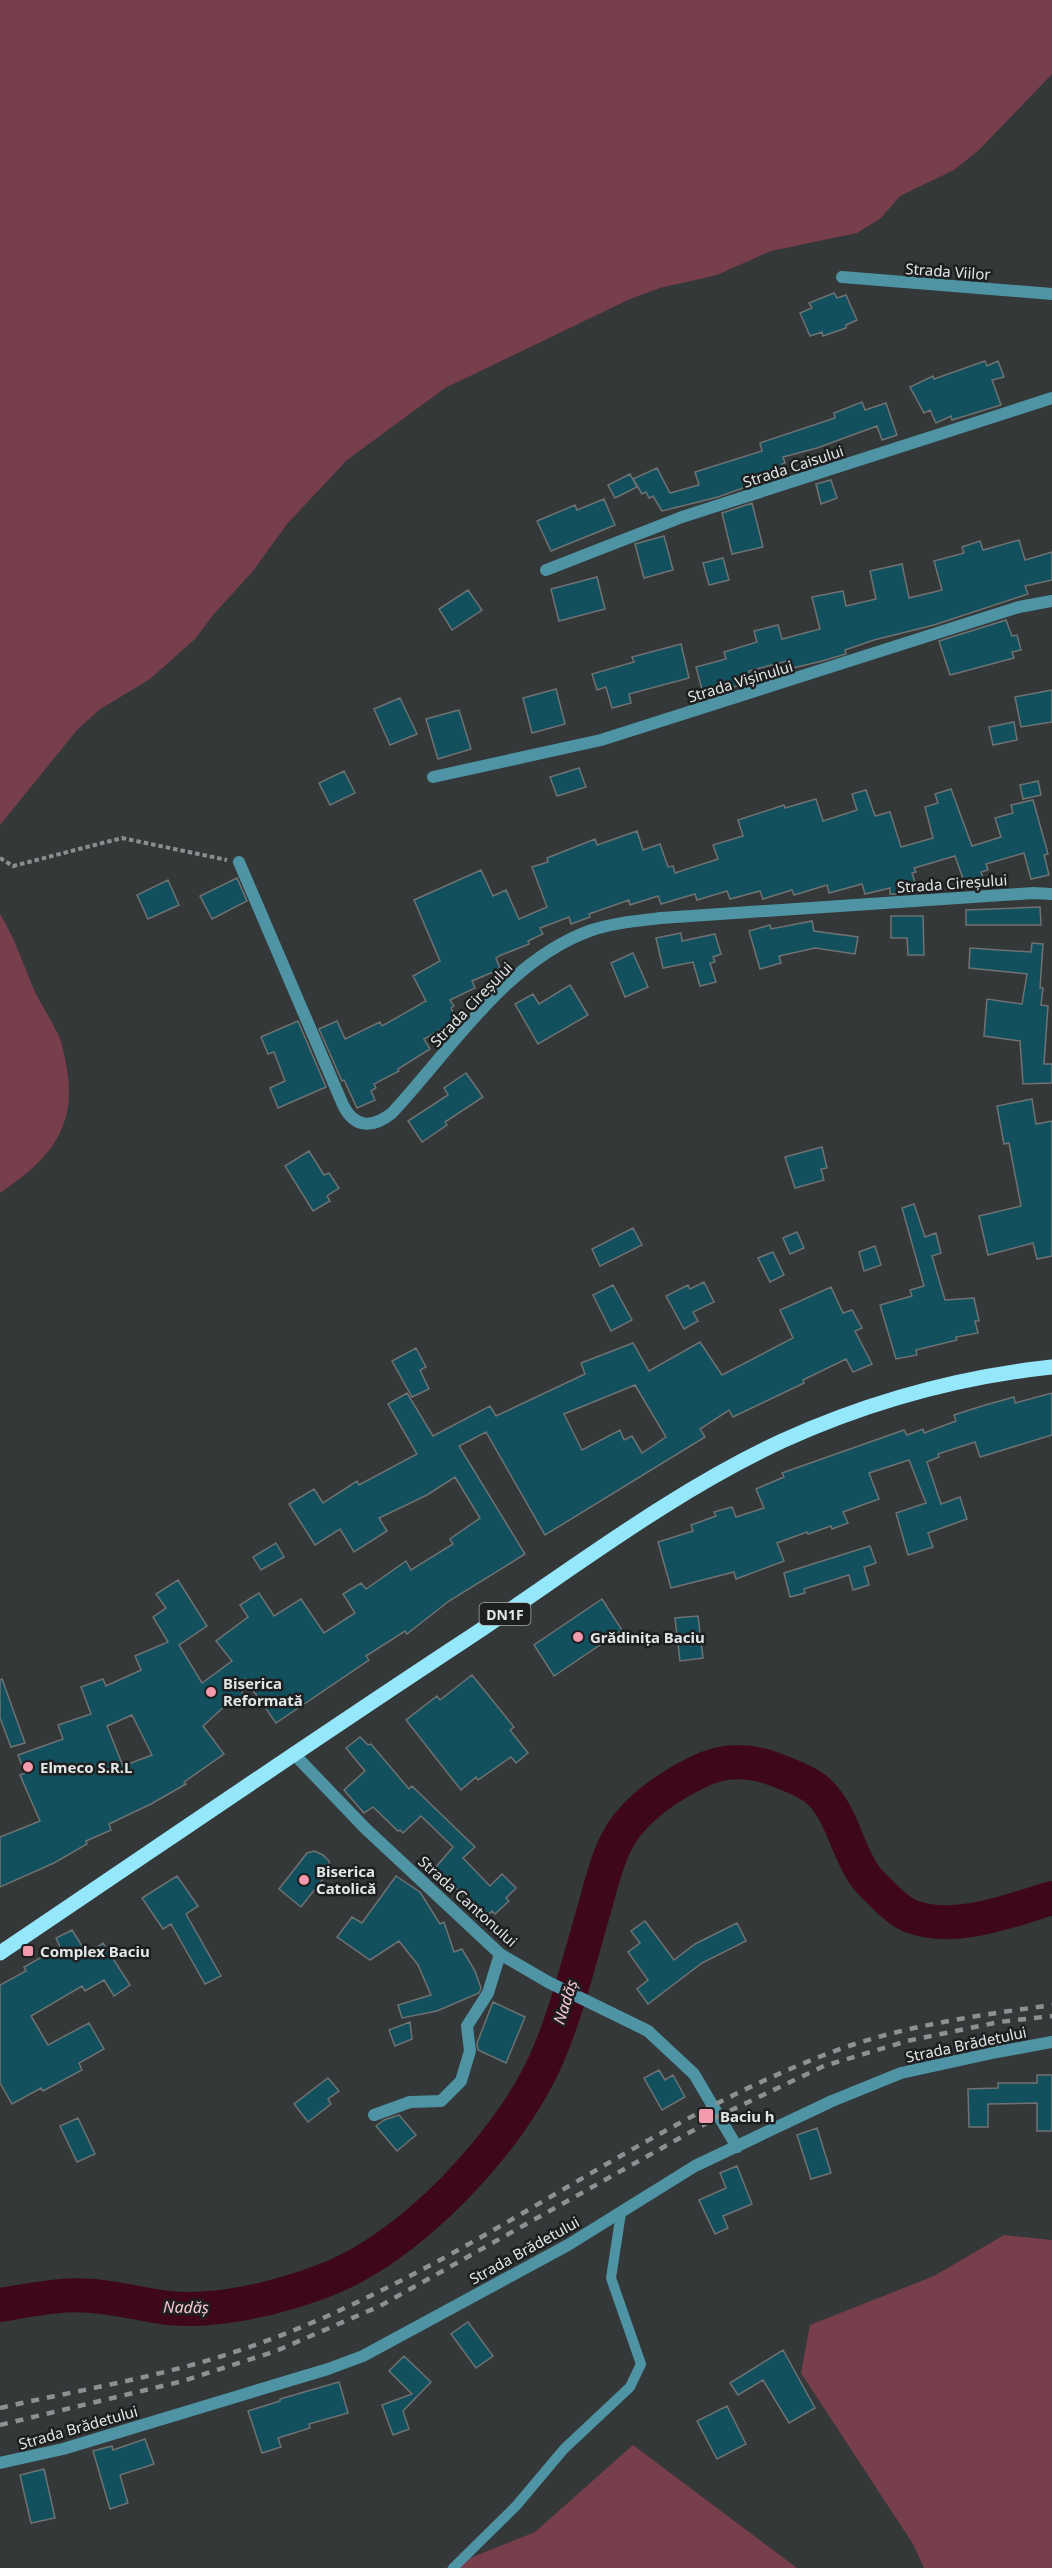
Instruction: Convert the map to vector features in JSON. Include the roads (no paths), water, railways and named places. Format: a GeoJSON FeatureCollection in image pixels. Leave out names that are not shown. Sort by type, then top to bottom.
{"type":"FeatureCollection","features":[{"type":"Feature","properties":{"kind":"main road","name":"DN1F"},"geometry":{"type":"LineString","coordinates":[[0,1953],[293,1753],[644,1521],[750,1458],[807,1431],[883,1401],[981,1376],[1052,1367]]}},
{"type":"Feature","properties":{"kind":"street","name":"Strada Viilor"},"geometry":{"type":"LineString","coordinates":[[842,277],[1052,294]]}},
{"type":"Feature","properties":{"kind":"street","name":"Strada Caisului"},"geometry":{"type":"LineString","coordinates":[[546,570],[682,517],[1052,398]]}},
{"type":"Feature","properties":{"kind":"street","name":"Strada Vișinului"},"geometry":{"type":"LineString","coordinates":[[433,777],[601,740],[1019,607],[1052,601]]}},
{"type":"Feature","properties":{"kind":"street","name":"Strada Cireșului"},"geometry":{"type":"LineString","coordinates":[[239,862],[346,1112],[355,1121],[369,1125],[383,1120],[392,1113],[459,1035],[526,968],[559,945],[590,931],[615,924],[661,918],[1033,893],[1052,894]]}},
{"type":"Feature","properties":{"kind":"street","name":"Strada Cantonului"},"geometry":{"type":"LineString","coordinates":[[293,1753],[365,1828],[500,1954],[548,1982],[648,2031],[694,2074],[737,2147]]}},
{"type":"Feature","properties":{"kind":"street"},"geometry":{"type":"LineString","coordinates":[[374,2115],[410,2102],[441,2101],[462,2081],[470,2051],[467,2026],[488,1993],[500,1954]]}},
{"type":"Feature","properties":{"kind":"street","name":"Strada Brădetului"},"geometry":{"type":"LineString","coordinates":[[0,2463],[63,2449],[328,2369],[363,2356],[568,2245],[695,2166],[832,2101],[901,2073],[1052,2042]]}},
{"type":"Feature","properties":{"kind":"lane"},"geometry":{"type":"LineString","coordinates":[[453,2568],[516,2506],[564,2449],[630,2387],[641,2364],[611,2278],[621,2213]]}},
{"type":"Feature","properties":{"kind":"waterway","name":"Nadăș"},"geometry":{"type":"LineString","coordinates":[[0,2305],[69,2295],[111,2298],[188,2309],[247,2303],[323,2281],[356,2266],[389,2245],[453,2190],[508,2125],[530,2092],[560,2024],[607,1865],[621,1833],[635,1816],[659,1795],[677,1783],[714,1765],[733,1762],[761,1765],[788,1774],[816,1789],[832,1808],[865,1876],[905,1914],[930,1921],[965,1921],[1001,1914],[1052,1898]]}},
{"type":"Feature","properties":{"kind":"railway"},"geometry":{"type":"LineString","coordinates":[[0,2408],[195,2364],[241,2350],[310,2324],[432,2264],[705,2110],[819,2057],[904,2030],[963,2018],[1052,2005]]}},
{"type":"Feature","properties":{"kind":"railway"},"geometry":{"type":"LineString","coordinates":[[0,2425],[183,2381],[276,2351],[380,2306],[719,2116],[824,2066],[907,2041],[999,2022],[1052,2016]]}},
{"type":"Feature","properties":{"kind":"place","name":"Grădinița Baciu"},"geometry":{"type":"Point","coordinates":[578,1637]}},
{"type":"Feature","properties":{"kind":"place","name":"Biserica Reformată"},"geometry":{"type":"Point","coordinates":[211,1692]}},
{"type":"Feature","properties":{"kind":"place","name":"Elmeco S.R.L"},"geometry":{"type":"Point","coordinates":[28,1767]}},
{"type":"Feature","properties":{"kind":"place","name":"Biserica Catolică"},"geometry":{"type":"Point","coordinates":[304,1880]}},
{"type":"Feature","properties":{"kind":"place","name":"Complex Baciu"},"geometry":{"type":"Point","coordinates":[28,1951]}},
{"type":"Feature","properties":{"kind":"place","name":"Baciu h"},"geometry":{"type":"Point","coordinates":[706,2116]}}]}
